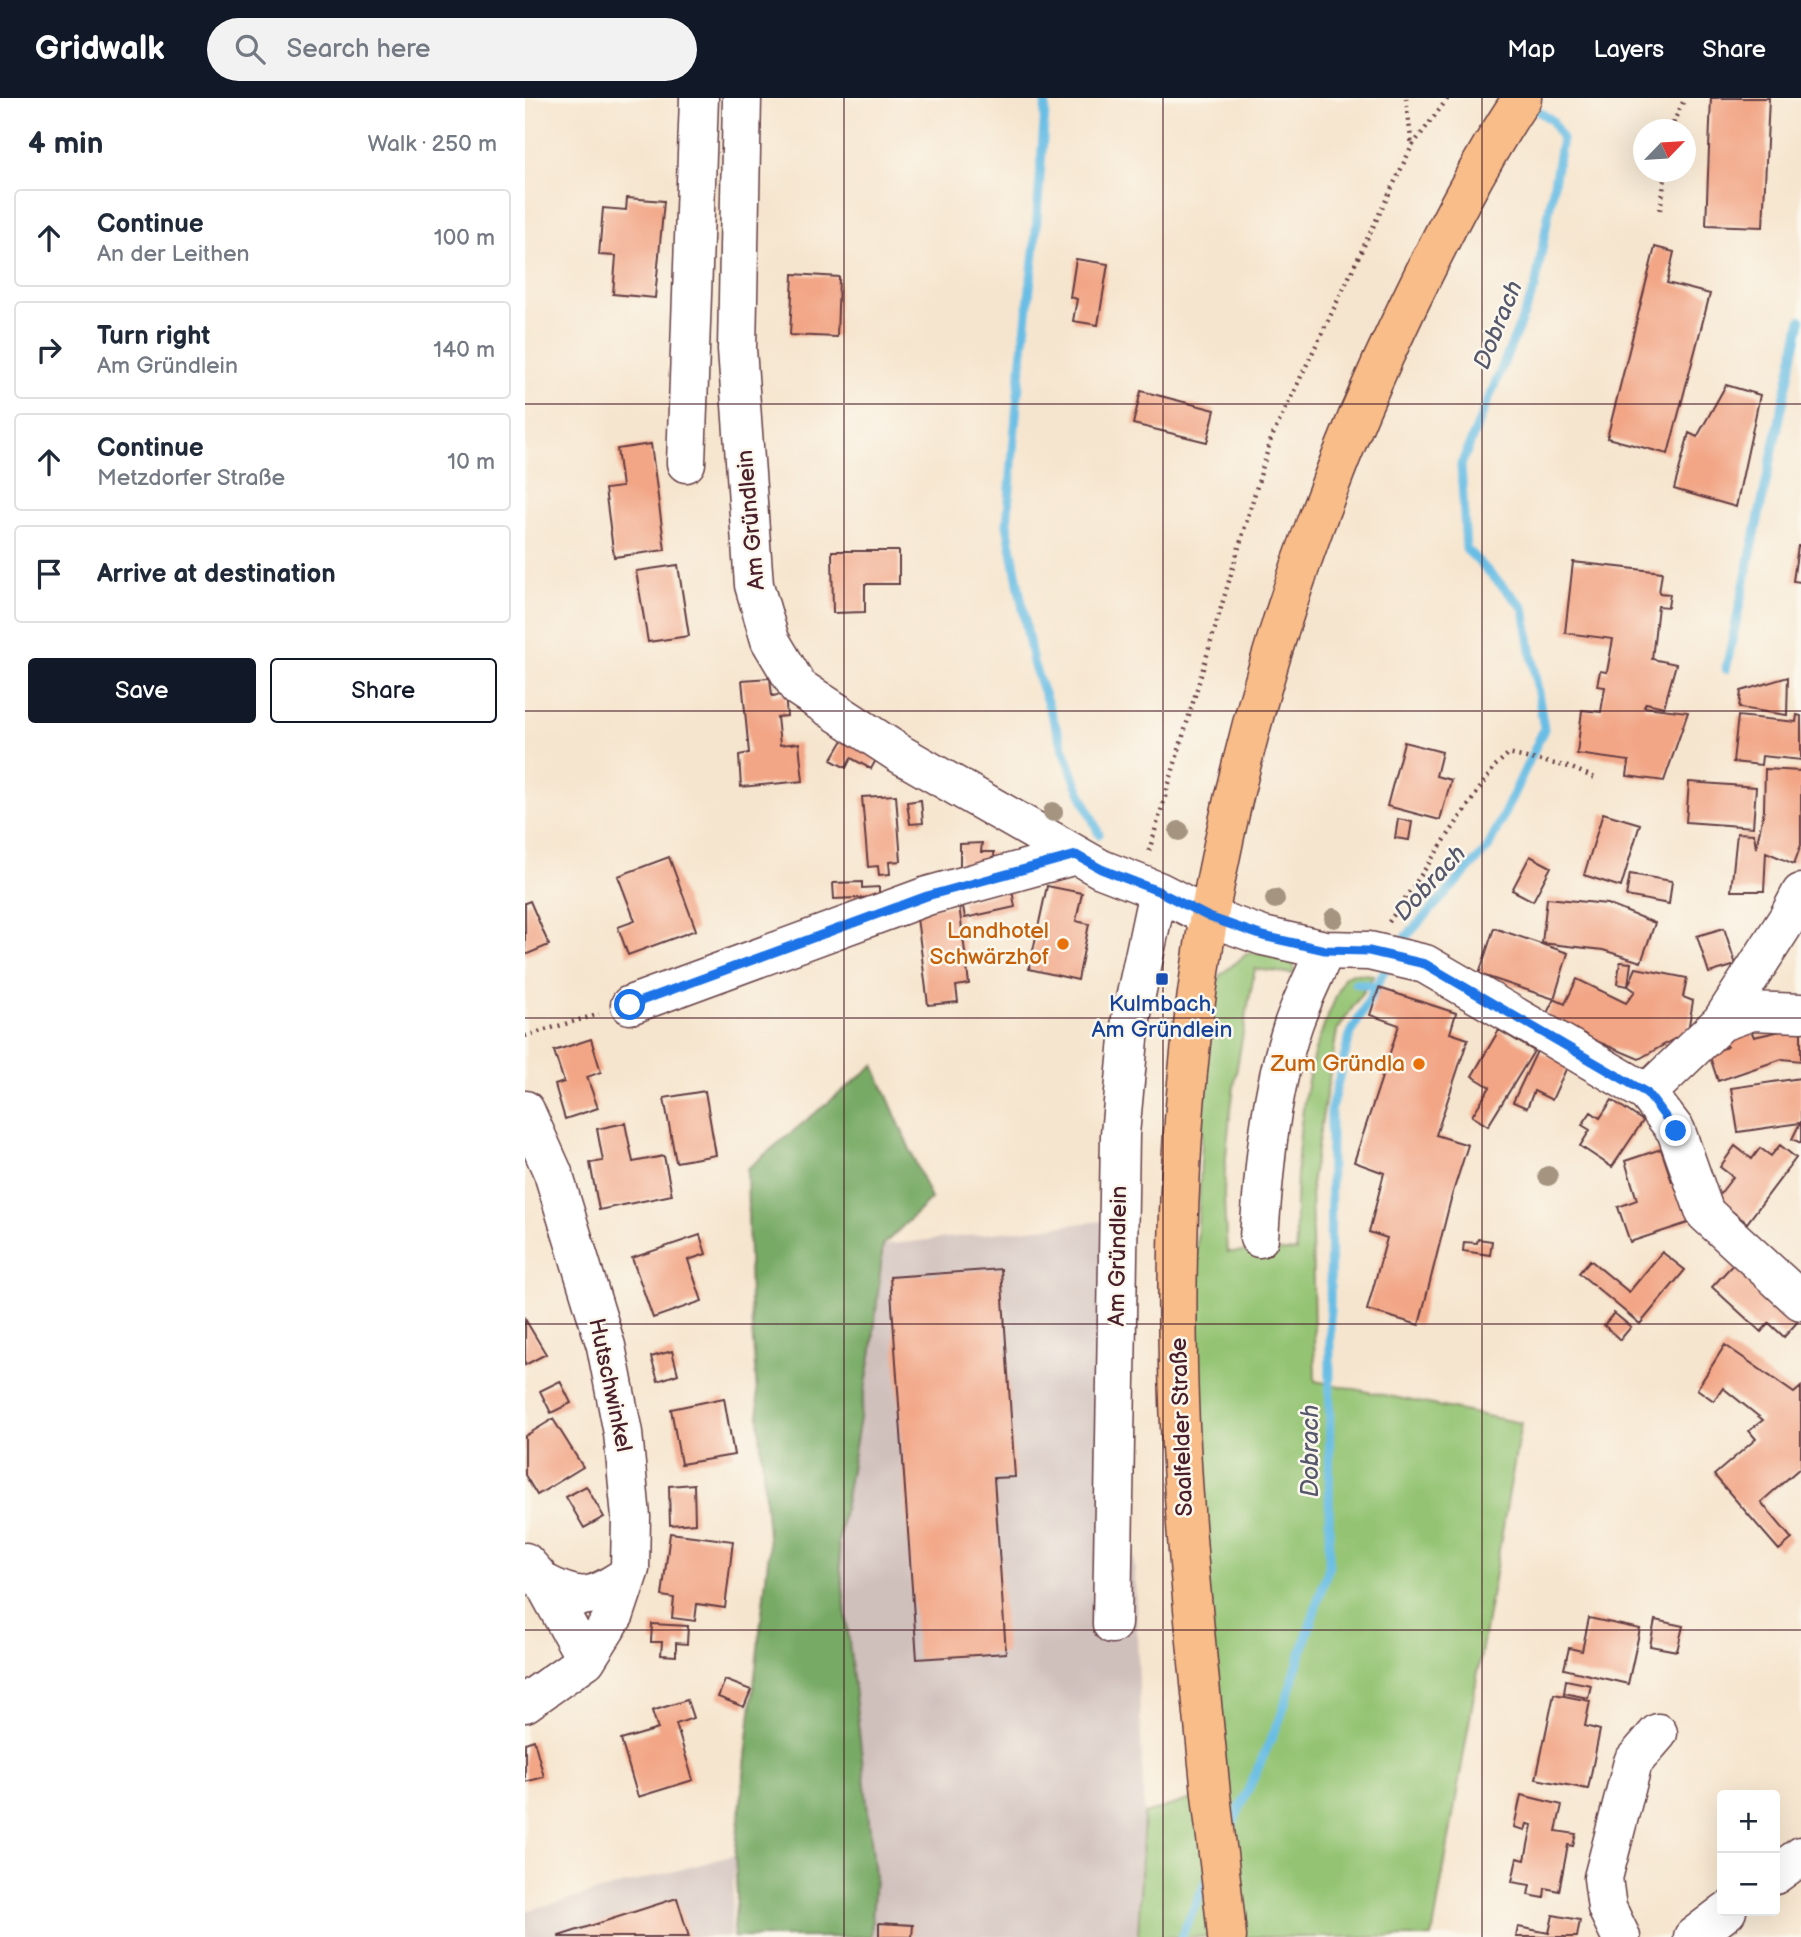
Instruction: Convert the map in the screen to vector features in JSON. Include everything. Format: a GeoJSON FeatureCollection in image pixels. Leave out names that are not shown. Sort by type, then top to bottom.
{"type":"FeatureCollection","features":[{"type":"Feature","properties":{"kind":"main road","name":"Saalfelder Straße"},"geometry":{"type":"LineString","coordinates":[[1227,1934],[1184,1512],[1178,1351],[1178,1227],[1188,1081],[1209,917],[1248,736],[1319,509],[1380,363],[1444,230],[1512,113]]}},
{"type":"Feature","properties":{"kind":"street"},"geometry":{"type":"LineString","coordinates":[[686,463],[699,98]]}},
{"type":"Feature","properties":{"kind":"street","name":"Am Gründlein"},"geometry":{"type":"LineString","coordinates":[[742,98],[737,349],[754,585],[770,640],[798,687],[900,754],[1101,869],[1149,887],[1209,917],[1263,936],[1325,950],[1369,951],[1425,964],[1647,1093]]}},
{"type":"Feature","properties":{"kind":"street"},"geometry":{"type":"LineString","coordinates":[[630,1005],[927,896],[1076,855]]}},
{"type":"Feature","properties":{"kind":"street","name":"Am Gründlein"},"geometry":{"type":"LineString","coordinates":[[1112,1624],[1120,1134],[1131,1018],[1149,887]]}},
{"type":"Feature","properties":{"kind":"street"},"geometry":{"type":"LineString","coordinates":[[1801,893],[1788,918],[1721,1021],[1647,1093],[1676,1131],[1705,1213],[1801,1301]]}},
{"type":"Feature","properties":{"kind":"street"},"geometry":{"type":"LineString","coordinates":[[1259,1238],[1263,1171],[1273,1098],[1293,1024],[1325,950]]}},
{"type":"Feature","properties":{"kind":"street"},"geometry":{"type":"LineString","coordinates":[[1721,1021],[1752,1011],[1801,1013]]}},
{"type":"Feature","properties":{"kind":"street","name":"Hutschwinkel"},"geometry":{"type":"LineString","coordinates":[[525,1110],[552,1173],[606,1346],[623,1433],[631,1517],[628,1574],[615,1614],[586,1660]]}},
{"type":"Feature","properties":{"kind":"street"},"geometry":{"type":"LineString","coordinates":[[534,1573],[566,1595],[590,1595],[607,1590],[628,1574]]}},
{"type":"Feature","properties":{"kind":"street"},"geometry":{"type":"LineString","coordinates":[[525,1703],[586,1660],[534,1573]]}},
{"type":"Feature","properties":{"kind":"street"},"geometry":{"type":"LineString","coordinates":[[1621,1937],[1607,1908],[1603,1878],[1633,1762],[1658,1733]]}},
{"type":"Feature","properties":{"kind":"street"},"geometry":{"type":"LineString","coordinates":[[1780,1871],[1801,1856]]}},
{"type":"Feature","properties":{"kind":"street"},"geometry":{"type":"LineString","coordinates":[[1693,1937],[1720,1916]]}},
{"type":"Feature","properties":{"kind":"path"},"geometry":{"type":"LineString","coordinates":[[1406,98],[1412,146]]}},
{"type":"Feature","properties":{"kind":"path"},"geometry":{"type":"LineString","coordinates":[[1149,887],[1271,439],[1412,146],[1448,98]]}},
{"type":"Feature","properties":{"kind":"path"},"geometry":{"type":"LineString","coordinates":[[1675,119],[1685,98]]}},
{"type":"Feature","properties":{"kind":"path"},"geometry":{"type":"LineString","coordinates":[[1660,210],[1664,182]]}},
{"type":"Feature","properties":{"kind":"path"},"geometry":{"type":"LineString","coordinates":[[1369,951],[1495,766],[1508,754],[1569,767],[1595,778]]}},
{"type":"Feature","properties":{"kind":"path"},"geometry":{"type":"LineString","coordinates":[[525,1036],[630,1005]]}},
{"type":"Feature","properties":{"kind":"shaded area"},"geometry":{"type":"Polygon","coordinates":[[[1121,1219],[1144,1814],[1138,1937],[871,1937],[875,1875],[838,1543],[872,1350],[883,1245],[1121,1219]]]}},
{"type":"Feature","properties":{"kind":"shaded area"},"geometry":{"type":"Polygon","coordinates":[[[735,1855],[730,1937],[525,1937],[525,1911],[735,1855]]]}},
{"type":"Feature","properties":{"kind":"green space"},"geometry":{"type":"Polygon","coordinates":[[[1265,952],[1294,961],[1294,974],[1255,969],[1235,1080],[1225,1165],[1227,1252],[1296,1251],[1298,1154],[1303,1106],[1313,1058],[1344,977],[1352,973],[1374,975],[1337,1031],[1311,1184],[1315,1381],[1521,1423],[1432,1937],[1138,1937],[1144,1814],[1211,1793],[1184,1512],[1205,1076],[1219,976],[1248,953],[1265,952]]]}},
{"type":"Feature","properties":{"kind":"green space"},"geometry":{"type":"Polygon","coordinates":[[[874,1065],[931,1199],[883,1245],[872,1350],[838,1543],[875,1875],[871,1937],[733,1937],[737,1896],[735,1855],[769,1550],[750,1303],[747,1169],[874,1065]]]}},
{"type":"Feature","properties":{"kind":"building"},"geometry":{"type":"Polygon","coordinates":[[[1711,98],[1769,98],[1763,227],[1706,225],[1711,98]]]}},
{"type":"Feature","properties":{"kind":"building"},"geometry":{"type":"Polygon","coordinates":[[[627,198],[664,201],[655,298],[613,294],[616,256],[599,255],[603,208],[626,210],[627,198]]]}},
{"type":"Feature","properties":{"kind":"building"},"geometry":{"type":"Polygon","coordinates":[[[1655,247],[1674,252],[1667,283],[1710,294],[1668,454],[1607,438],[1655,247]]]}},
{"type":"Feature","properties":{"kind":"building"},"geometry":{"type":"Polygon","coordinates":[[[1076,259],[1108,264],[1098,325],[1073,321],[1077,299],[1070,297],[1076,259]]]}},
{"type":"Feature","properties":{"kind":"building"},"geometry":{"type":"Polygon","coordinates":[[[793,274],[839,277],[837,337],[790,335],[793,274]]]}},
{"type":"Feature","properties":{"kind":"building"},"geometry":{"type":"Polygon","coordinates":[[[1726,385],[1760,395],[1736,507],[1674,489],[1689,433],[1697,437],[1726,385]]]}},
{"type":"Feature","properties":{"kind":"building"},"geometry":{"type":"Polygon","coordinates":[[[1141,391],[1215,410],[1207,442],[1133,424],[1141,391]]]}},
{"type":"Feature","properties":{"kind":"building"},"geometry":{"type":"Polygon","coordinates":[[[651,444],[665,550],[614,557],[605,489],[622,487],[617,449],[651,444]]]}},
{"type":"Feature","properties":{"kind":"building"},"geometry":{"type":"Polygon","coordinates":[[[1798,546],[1801,546],[1801,582],[1793,581],[1798,546]]]}},
{"type":"Feature","properties":{"kind":"building"},"geometry":{"type":"Polygon","coordinates":[[[832,551],[899,551],[899,584],[865,584],[865,612],[833,613],[832,551]]]}},
{"type":"Feature","properties":{"kind":"building"},"geometry":{"type":"Polygon","coordinates":[[[1573,562],[1662,572],[1659,593],[1670,594],[1668,607],[1658,606],[1652,659],[1676,664],[1664,707],[1646,703],[1644,707],[1688,712],[1664,781],[1627,776],[1629,761],[1577,754],[1582,710],[1601,712],[1605,687],[1597,686],[1600,671],[1607,672],[1613,639],[1565,633],[1573,562]]]}},
{"type":"Feature","properties":{"kind":"building"},"geometry":{"type":"Polygon","coordinates":[[[678,565],[689,636],[648,642],[636,571],[678,565]]]}},
{"type":"Feature","properties":{"kind":"building"},"geometry":{"type":"Polygon","coordinates":[[[1788,677],[1787,715],[1739,708],[1741,691],[1788,677]]]}},
{"type":"Feature","properties":{"kind":"building"},"geometry":{"type":"Polygon","coordinates":[[[770,678],[772,696],[785,694],[787,716],[777,717],[780,745],[799,743],[803,781],[741,787],[739,755],[749,753],[742,680],[770,678]]]}},
{"type":"Feature","properties":{"kind":"building"},"geometry":{"type":"Polygon","coordinates":[[[1797,715],[1801,716],[1801,760],[1762,756],[1761,765],[1733,762],[1738,716],[1796,722],[1797,715]]]}},
{"type":"Feature","properties":{"kind":"building"},"geometry":{"type":"Polygon","coordinates":[[[843,740],[877,758],[871,769],[851,758],[846,768],[831,760],[843,740]]]}},
{"type":"Feature","properties":{"kind":"building"},"geometry":{"type":"Polygon","coordinates":[[[1404,742],[1442,752],[1436,776],[1451,780],[1440,820],[1387,806],[1404,742]]]}},
{"type":"Feature","properties":{"kind":"building"},"geometry":{"type":"Polygon","coordinates":[[[1765,769],[1801,771],[1801,845],[1794,864],[1766,852],[1764,891],[1731,891],[1737,833],[1754,834],[1756,848],[1764,810],[1765,769]]]}},
{"type":"Feature","properties":{"kind":"building"},"geometry":{"type":"Polygon","coordinates":[[[1689,782],[1756,787],[1753,827],[1686,822],[1689,782]]]}},
{"type":"Feature","properties":{"kind":"building"},"geometry":{"type":"Polygon","coordinates":[[[896,795],[901,861],[889,862],[890,874],[879,875],[878,866],[868,867],[862,797],[896,795]]]}},
{"type":"Feature","properties":{"kind":"building"},"geometry":{"type":"Polygon","coordinates":[[[921,800],[923,823],[910,824],[907,802],[921,800]]]}},
{"type":"Feature","properties":{"kind":"building"},"geometry":{"type":"Polygon","coordinates":[[[1603,813],[1640,824],[1621,887],[1584,875],[1603,813]]]}},
{"type":"Feature","properties":{"kind":"building"},"geometry":{"type":"Polygon","coordinates":[[[1398,819],[1412,822],[1409,840],[1395,838],[1398,819]]]}},
{"type":"Feature","properties":{"kind":"building"},"geometry":{"type":"Polygon","coordinates":[[[982,843],[981,852],[994,852],[995,868],[960,870],[960,844],[982,843]]]}},
{"type":"Feature","properties":{"kind":"building"},"geometry":{"type":"Polygon","coordinates":[[[1530,856],[1551,867],[1533,901],[1512,890],[1530,856]]]}},
{"type":"Feature","properties":{"kind":"building"},"geometry":{"type":"Polygon","coordinates":[[[669,857],[696,930],[628,955],[618,927],[635,921],[618,876],[669,857]]]}},
{"type":"Feature","properties":{"kind":"building"},"geometry":{"type":"Polygon","coordinates":[[[1630,874],[1672,881],[1669,904],[1626,896],[1630,874]]]}},
{"type":"Feature","properties":{"kind":"building"},"geometry":{"type":"Polygon","coordinates":[[[862,882],[862,888],[879,887],[879,897],[834,899],[833,883],[862,882]]]}},
{"type":"Feature","properties":{"kind":"building"},"geometry":{"type":"Polygon","coordinates":[[[1047,886],[1082,893],[1076,921],[1089,924],[1078,980],[1029,969],[1047,886]]]}},
{"type":"Feature","properties":{"kind":"building"},"geometry":{"type":"Polygon","coordinates":[[[1012,890],[1015,907],[965,918],[962,901],[1012,890]]]}},
{"type":"Feature","properties":{"kind":"building"},"geometry":{"type":"Polygon","coordinates":[[[1547,898],[1607,904],[1655,923],[1641,962],[1603,950],[1542,943],[1547,898]]]}},
{"type":"Feature","properties":{"kind":"building"},"geometry":{"type":"Polygon","coordinates":[[[530,901],[549,945],[525,955],[525,903],[530,901]]]}},
{"type":"Feature","properties":{"kind":"building"},"geometry":{"type":"Polygon","coordinates":[[[959,905],[969,984],[956,986],[958,1002],[928,1005],[916,910],[959,905]]]}},
{"type":"Feature","properties":{"kind":"building"},"geometry":{"type":"Polygon","coordinates":[[[1494,928],[1568,953],[1554,999],[1479,974],[1494,928]]]}},
{"type":"Feature","properties":{"kind":"building"},"geometry":{"type":"Polygon","coordinates":[[[1724,928],[1736,965],[1709,973],[1697,936],[1724,928]]]}},
{"type":"Feature","properties":{"kind":"building"},"geometry":{"type":"Polygon","coordinates":[[[1620,962],[1631,963],[1628,986],[1617,984],[1620,962]]]}},
{"type":"Feature","properties":{"kind":"building"},"geometry":{"type":"Polygon","coordinates":[[[1636,968],[1687,978],[1683,997],[1693,1001],[1688,1031],[1639,1059],[1544,1019],[1554,999],[1565,1004],[1577,979],[1626,1003],[1635,991],[1628,986],[1636,968]]]}},
{"type":"Feature","properties":{"kind":"building"},"geometry":{"type":"Polygon","coordinates":[[[1379,988],[1456,1013],[1450,1033],[1468,1039],[1436,1135],[1468,1145],[1452,1195],[1419,1325],[1367,1310],[1387,1238],[1369,1232],[1384,1173],[1354,1162],[1399,1025],[1370,1015],[1379,988]]]}},
{"type":"Feature","properties":{"kind":"building"},"geometry":{"type":"Polygon","coordinates":[[[1750,1028],[1754,1037],[1785,1030],[1801,1032],[1801,1061],[1782,1059],[1718,1081],[1709,1054],[1727,1047],[1723,1039],[1750,1028]]]}},
{"type":"Feature","properties":{"kind":"building"},"geometry":{"type":"Polygon","coordinates":[[[1499,1030],[1534,1051],[1488,1126],[1472,1116],[1490,1087],[1472,1076],[1499,1030]]]}},
{"type":"Feature","properties":{"kind":"building"},"geometry":{"type":"Polygon","coordinates":[[[591,1039],[601,1072],[587,1077],[598,1108],[565,1119],[555,1085],[564,1082],[554,1051],[591,1039]]]}},
{"type":"Feature","properties":{"kind":"building"},"geometry":{"type":"Polygon","coordinates":[[[1537,1051],[1568,1065],[1552,1100],[1534,1091],[1527,1108],[1513,1102],[1537,1051]]]}},
{"type":"Feature","properties":{"kind":"building"},"geometry":{"type":"Polygon","coordinates":[[[1801,1078],[1801,1143],[1792,1139],[1800,1123],[1738,1132],[1731,1088],[1801,1078]]]}},
{"type":"Feature","properties":{"kind":"building"},"geometry":{"type":"Polygon","coordinates":[[[705,1091],[716,1155],[676,1162],[664,1098],[705,1091]]]}},
{"type":"Feature","properties":{"kind":"building"},"geometry":{"type":"Polygon","coordinates":[[[1612,1100],[1643,1121],[1612,1167],[1580,1146],[1590,1130],[1582,1125],[1591,1112],[1600,1118],[1612,1100]]]}},
{"type":"Feature","properties":{"kind":"building"},"geometry":{"type":"Polygon","coordinates":[[[625,1123],[633,1162],[664,1156],[672,1195],[599,1210],[590,1163],[603,1161],[597,1129],[625,1123]]]}},
{"type":"Feature","properties":{"kind":"building"},"geometry":{"type":"Polygon","coordinates":[[[1780,1145],[1796,1158],[1747,1223],[1716,1199],[1733,1177],[1720,1167],[1735,1146],[1752,1159],[1760,1148],[1771,1156],[1780,1145]]]}},
{"type":"Feature","properties":{"kind":"building"},"geometry":{"type":"Polygon","coordinates":[[[1661,1149],[1672,1182],[1681,1179],[1694,1221],[1630,1242],[1618,1207],[1637,1200],[1625,1161],[1661,1149]]]}},
{"type":"Feature","properties":{"kind":"building"},"geometry":{"type":"Polygon","coordinates":[[[700,1235],[706,1254],[688,1260],[702,1301],[653,1318],[632,1258],[700,1235]]]}},
{"type":"Feature","properties":{"kind":"building"},"geometry":{"type":"Polygon","coordinates":[[[1478,1239],[1492,1241],[1490,1255],[1463,1251],[1464,1242],[1477,1243],[1478,1239]]]}},
{"type":"Feature","properties":{"kind":"building"},"geometry":{"type":"Polygon","coordinates":[[[1662,1252],[1685,1270],[1640,1324],[1579,1273],[1590,1260],[1629,1292],[1662,1252]]]}},
{"type":"Feature","properties":{"kind":"building"},"geometry":{"type":"Polygon","coordinates":[[[1737,1260],[1800,1319],[1784,1337],[1769,1323],[1761,1332],[1712,1287],[1737,1260]]]}},
{"type":"Feature","properties":{"kind":"building"},"geometry":{"type":"Polygon","coordinates":[[[1001,1269],[1015,1477],[994,1478],[1006,1653],[917,1659],[890,1277],[1001,1269]]]}},
{"type":"Feature","properties":{"kind":"building"},"geometry":{"type":"Polygon","coordinates":[[[1614,1313],[1631,1327],[1620,1340],[1604,1325],[1614,1313]]]}},
{"type":"Feature","properties":{"kind":"building"},"geometry":{"type":"Polygon","coordinates":[[[525,1319],[546,1354],[525,1365],[525,1319]]]}},
{"type":"Feature","properties":{"kind":"building"},"geometry":{"type":"Polygon","coordinates":[[[1725,1345],[1794,1393],[1801,1387],[1801,1467],[1761,1502],[1792,1539],[1779,1550],[1714,1475],[1756,1439],[1749,1431],[1763,1420],[1723,1388],[1714,1401],[1697,1389],[1725,1345]]]}},
{"type":"Feature","properties":{"kind":"building"},"geometry":{"type":"Polygon","coordinates":[[[672,1351],[678,1374],[658,1381],[651,1357],[672,1351]]]}},
{"type":"Feature","properties":{"kind":"building"},"geometry":{"type":"Polygon","coordinates":[[[560,1381],[571,1403],[551,1413],[540,1391],[560,1381]]]}},
{"type":"Feature","properties":{"kind":"building"},"geometry":{"type":"Polygon","coordinates":[[[724,1398],[734,1455],[681,1464],[671,1409],[724,1398]]]}},
{"type":"Feature","properties":{"kind":"building"},"geometry":{"type":"Polygon","coordinates":[[[553,1419],[583,1467],[537,1495],[525,1475],[525,1436],[553,1419]]]}},
{"type":"Feature","properties":{"kind":"building"},"geometry":{"type":"Polygon","coordinates":[[[694,1484],[695,1523],[670,1525],[669,1486],[694,1484]]]}},
{"type":"Feature","properties":{"kind":"building"},"geometry":{"type":"Polygon","coordinates":[[[586,1486],[604,1517],[584,1528],[566,1497],[586,1486]]]}},
{"type":"Feature","properties":{"kind":"building"},"geometry":{"type":"Polygon","coordinates":[[[670,1533],[733,1541],[725,1608],[697,1604],[695,1621],[672,1618],[674,1598],[662,1596],[670,1533]]]}},
{"type":"Feature","properties":{"kind":"building"},"geometry":{"type":"Polygon","coordinates":[[[1589,1618],[1640,1629],[1628,1684],[1564,1669],[1569,1648],[1582,1651],[1589,1618]]]}},
{"type":"Feature","properties":{"kind":"building"},"geometry":{"type":"Polygon","coordinates":[[[1655,1620],[1683,1626],[1677,1651],[1650,1646],[1655,1620]]]}},
{"type":"Feature","properties":{"kind":"building"},"geometry":{"type":"Polygon","coordinates":[[[652,1624],[688,1626],[687,1644],[676,1643],[676,1656],[661,1655],[662,1642],[651,1642],[652,1624]]]}},
{"type":"Feature","properties":{"kind":"building"},"geometry":{"type":"Polygon","coordinates":[[[725,1680],[751,1690],[744,1707],[718,1697],[725,1680]]]}},
{"type":"Feature","properties":{"kind":"building"},"geometry":{"type":"Polygon","coordinates":[[[1566,1680],[1591,1685],[1588,1698],[1564,1693],[1566,1680]]]}},
{"type":"Feature","properties":{"kind":"building"},"geometry":{"type":"Polygon","coordinates":[[[1554,1694],[1590,1701],[1585,1726],[1600,1730],[1588,1789],[1536,1779],[1554,1694]]]}},
{"type":"Feature","properties":{"kind":"building"},"geometry":{"type":"Polygon","coordinates":[[[687,1700],[693,1718],[676,1724],[693,1780],[638,1797],[621,1740],[658,1729],[652,1711],[687,1700]]]}},
{"type":"Feature","properties":{"kind":"building"},"geometry":{"type":"Polygon","coordinates":[[[534,1740],[544,1777],[525,1782],[525,1743],[534,1740]]]}},
{"type":"Feature","properties":{"kind":"building"},"geometry":{"type":"Polygon","coordinates":[[[1521,1795],[1562,1805],[1556,1831],[1576,1834],[1573,1846],[1568,1845],[1559,1891],[1545,1888],[1544,1898],[1528,1895],[1530,1885],[1512,1882],[1517,1858],[1525,1860],[1532,1825],[1527,1824],[1525,1830],[1514,1827],[1521,1795]]]}},
{"type":"Feature","properties":{"kind":"building"},"geometry":{"type":"Polygon","coordinates":[[[677,1898],[689,1937],[559,1937],[559,1936],[677,1898]]]}},
{"type":"Feature","properties":{"kind":"building"},"geometry":{"type":"Polygon","coordinates":[[[1553,1915],[1580,1920],[1577,1937],[1516,1937],[1518,1927],[1549,1933],[1553,1915]]]}},
{"type":"Feature","properties":{"kind":"building"},"geometry":{"type":"Polygon","coordinates":[[[879,1923],[913,1925],[912,1937],[879,1937],[879,1923]]]}},
{"type":"Feature","properties":{"kind":"waterway"},"geometry":{"type":"LineString","coordinates":[[1046,98],[1035,243],[1007,524],[1033,663],[1075,780],[1099,834]]}},
{"type":"Feature","properties":{"kind":"waterway","name":"Dobrach"},"geometry":{"type":"LineString","coordinates":[[1397,949],[1488,848],[1544,729],[1524,608],[1466,549],[1461,465],[1535,288],[1562,139],[1552,120],[1526,104]]}},
{"type":"Feature","properties":{"kind":"waterway"},"geometry":{"type":"LineString","coordinates":[[1726,669],[1801,320]]}},
{"type":"Feature","properties":{"kind":"waterway","name":"Dobrach"},"geometry":{"type":"LineString","coordinates":[[1230,1830],[1280,1719],[1329,1566],[1331,1109],[1350,1035],[1388,964]]}},
{"type":"Feature","properties":{"kind":"waterway"},"geometry":{"type":"LineString","coordinates":[[1355,983],[1375,986]]}},
{"type":"Feature","properties":{"kind":"waterway","name":"Dobrach"},"geometry":{"type":"LineString","coordinates":[[1181,1937],[1206,1881]]}},
{"type":"Feature","properties":{"kind":"place","name":"Landhotel Schwärzhof"},"geometry":{"type":"Point","coordinates":[1063,944]}},
{"type":"Feature","properties":{"kind":"place","name":"Kulmbach, Am Gründlein"},"geometry":{"type":"Point","coordinates":[1162,979]}},
{"type":"Feature","properties":{"kind":"place","name":"Zum Gründla"},"geometry":{"type":"Point","coordinates":[1419,1064]}},
{"type":"Feature","properties":{"kind":"route"},"geometry":{"type":"LineString","coordinates":[[630,1005],[927,896],[1076,855],[1101,869],[1158,891],[1209,917],[1263,936],[1325,950],[1369,951],[1425,964],[1647,1093],[1676,1131]]}}]}
